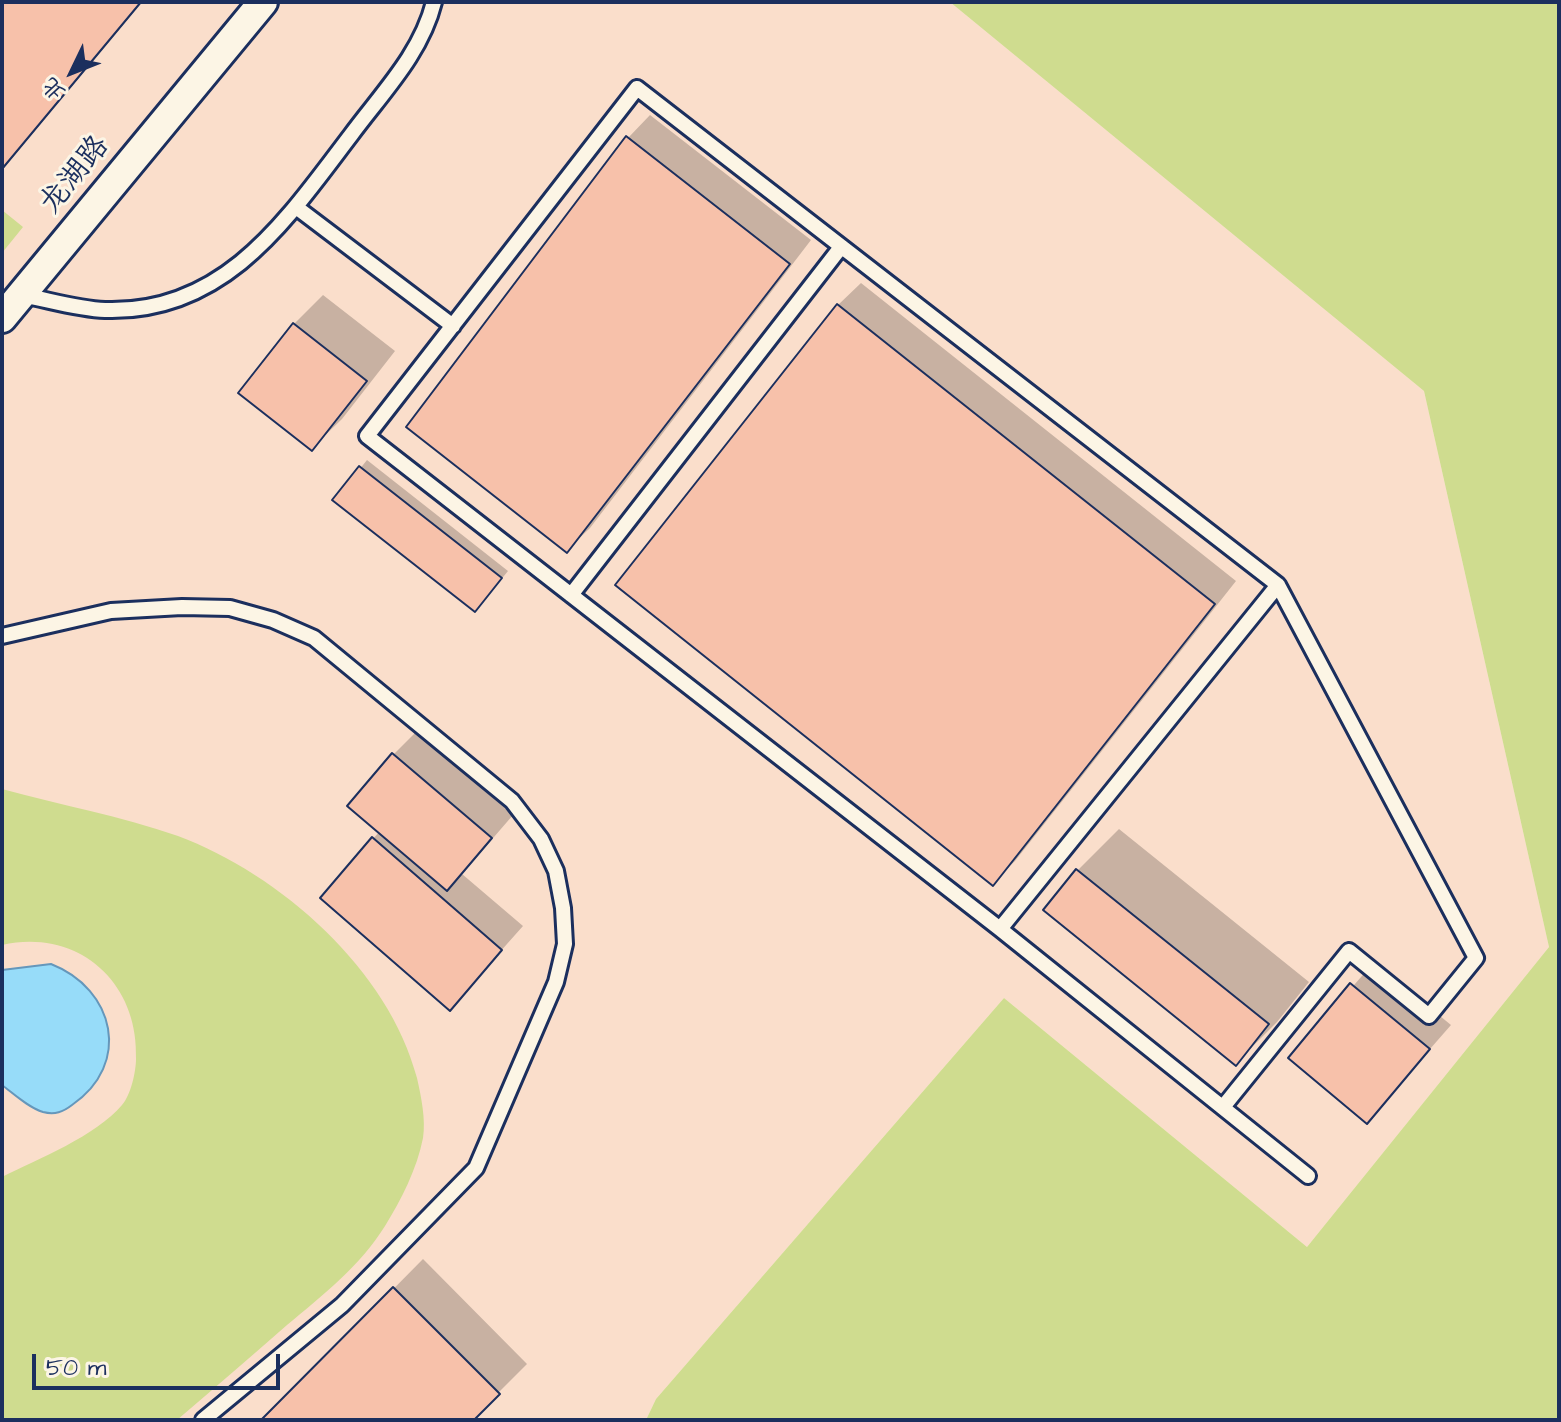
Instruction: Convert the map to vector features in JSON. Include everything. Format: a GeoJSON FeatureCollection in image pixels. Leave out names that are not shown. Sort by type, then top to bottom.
{"type":"FeatureCollection","features":[{"type":"Feature","properties":{"kind":"street","name":"龙湖路"},"geometry":{"type":"LineString","coordinates":[[2,318],[263,2]]}},
{"type":"Feature","properties":{"kind":"lane"},"geometry":{"type":"LineString","coordinates":[[22,295],[104,310],[176,299],[220,281],[260,247],[296,207],[418,46],[434,2]]}},
{"type":"Feature","properties":{"kind":"lane"},"geometry":{"type":"LineString","coordinates":[[1223,1107],[1349,951],[1429,1016],[1476,958],[1278,585],[637,88],[367,436],[1000,929],[1308,1176]]}},
{"type":"Feature","properties":{"kind":"lane"},"geometry":{"type":"LineString","coordinates":[[296,207],[453,326]]}},
{"type":"Feature","properties":{"kind":"lane"},"geometry":{"type":"LineString","coordinates":[[571,595],[841,247]]}},
{"type":"Feature","properties":{"kind":"lane"},"geometry":{"type":"LineString","coordinates":[[1000,929],[1278,585]]}},
{"type":"Feature","properties":{"kind":"lane"},"geometry":{"type":"LineString","coordinates":[[2,636],[111,611],[230,608],[273,620],[314,638],[512,801],[541,839],[556,871],[563,908],[565,944],[556,982],[476,1168],[342,1305],[203,1420]]}},
{"type":"Feature","properties":{"kind":"shaded area"},"geometry":{"type":"Polygon","coordinates":[[[2,2],[950,2],[1424,391],[1549,947],[1307,1247],[1004,998],[656,1399],[646,1420],[2,1420],[2,2]]]}},
{"type":"Feature","properties":{"kind":"green space"},"geometry":{"type":"Polygon","coordinates":[[[950,2],[1559,2],[1559,1420],[646,1420],[656,1399],[1004,998],[1307,1247],[1549,947],[1424,391],[950,2]]]}},
{"type":"Feature","properties":{"kind":"green space"},"geometry":{"type":"Polygon","coordinates":[[[2,210],[23,227],[2,253],[2,210]]]}},
{"type":"Feature","properties":{"kind":"green space"},"geometry":{"type":"Polygon","coordinates":[[[2,789],[178,836],[254,875],[291,901],[356,964],[382,1000],[403,1038],[417,1078],[424,1123],[420,1150],[413,1173],[375,1241],[327,1291],[177,1420],[2,1420],[2,1177],[66,1146],[111,1116],[128,1095],[136,1059],[134,1031],[127,1006],[115,985],[99,967],[79,953],[55,945],[30,942],[2,945],[2,789]]]}},
{"type":"Feature","properties":{"kind":"water"},"geometry":{"type":"Polygon","coordinates":[[[51,964],[73,976],[90,991],[102,1009],[108,1028],[109,1049],[103,1069],[91,1088],[69,1107],[51,1113],[32,1107],[2,1085],[2,970],[51,964]]]}},
{"type":"Feature","properties":{"kind":"building"},"geometry":{"type":"Polygon","coordinates":[[[2,2],[141,2],[2,169],[2,2]]]}},
{"type":"Feature","properties":{"kind":"building"},"geometry":{"type":"Polygon","coordinates":[[[626,136],[790,264],[567,553],[406,427],[626,136]]]}},
{"type":"Feature","properties":{"kind":"building"},"geometry":{"type":"Polygon","coordinates":[[[837,304],[1215,604],[993,886],[615,585],[837,304]]]}},
{"type":"Feature","properties":{"kind":"building"},"geometry":{"type":"Polygon","coordinates":[[[293,323],[367,381],[312,451],[238,393],[293,323]]]}},
{"type":"Feature","properties":{"kind":"building"},"geometry":{"type":"Polygon","coordinates":[[[359,466],[502,578],[475,612],[332,500],[359,466]]]}},
{"type":"Feature","properties":{"kind":"building"},"geometry":{"type":"Polygon","coordinates":[[[392,753],[492,838],[447,891],[347,806],[392,753]]]}},
{"type":"Feature","properties":{"kind":"building"},"geometry":{"type":"Polygon","coordinates":[[[372,837],[502,950],[450,1011],[320,898],[372,837]]]}},
{"type":"Feature","properties":{"kind":"building"},"geometry":{"type":"Polygon","coordinates":[[[1076,869],[1269,1024],[1236,1066],[1043,910],[1076,869]]]}},
{"type":"Feature","properties":{"kind":"building"},"geometry":{"type":"Polygon","coordinates":[[[1350,983],[1430,1049],[1367,1124],[1288,1058],[1350,983]]]}},
{"type":"Feature","properties":{"kind":"building"},"geometry":{"type":"Polygon","coordinates":[[[393,1287],[500,1394],[474,1420],[261,1420],[393,1287]]]}}]}
